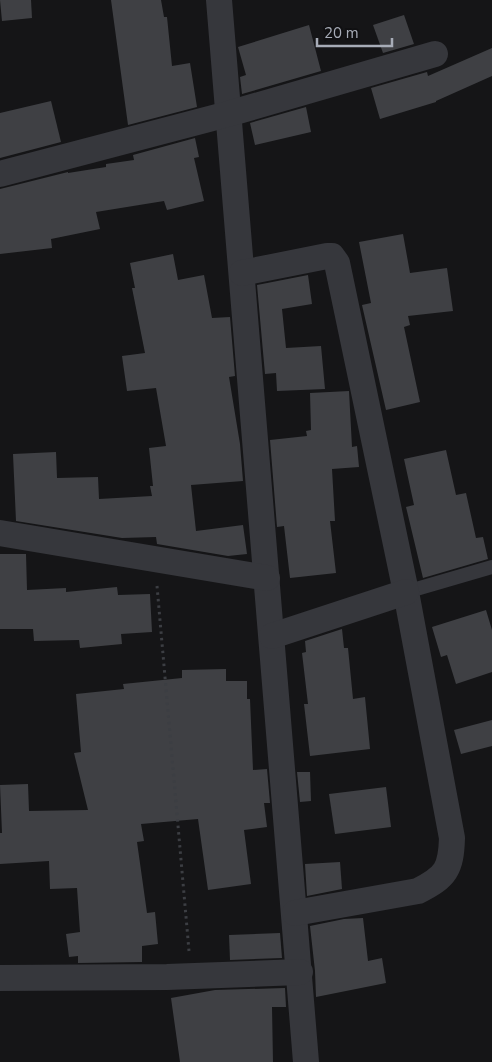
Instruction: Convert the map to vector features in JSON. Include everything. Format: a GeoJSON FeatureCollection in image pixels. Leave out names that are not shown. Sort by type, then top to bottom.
{"type":"FeatureCollection","features":[{"type":"Feature","properties":{"kind":"street"},"geometry":{"type":"LineString","coordinates":[[219,0],[296,913],[306,1062]]}},
{"type":"Feature","properties":{"kind":"street"},"geometry":{"type":"LineString","coordinates":[[0,174],[228,114],[435,54]]}},
{"type":"Feature","properties":{"kind":"street"},"geometry":{"type":"LineString","coordinates":[[242,273],[327,256],[332,256],[335,259],[406,592],[452,838],[451,856],[445,870],[437,881],[418,891],[296,913]]}},
{"type":"Feature","properties":{"kind":"street"},"geometry":{"type":"LineString","coordinates":[[0,533],[267,578]]}},
{"type":"Feature","properties":{"kind":"street"},"geometry":{"type":"LineString","coordinates":[[272,636],[406,592]]}},
{"type":"Feature","properties":{"kind":"street"},"geometry":{"type":"LineString","coordinates":[[0,978],[191,976],[300,972]]}},
{"type":"Feature","properties":{"kind":"lane"},"geometry":{"type":"LineString","coordinates":[[406,592],[492,567]]}},
{"type":"Feature","properties":{"kind":"path"},"geometry":{"type":"LineString","coordinates":[[155,560],[191,976]]}},
{"type":"Feature","properties":{"kind":"building"},"geometry":{"type":"Polygon","coordinates":[[[0,0],[31,0],[32,18],[2,21],[0,0]]]}},
{"type":"Feature","properties":{"kind":"building"},"geometry":{"type":"Polygon","coordinates":[[[111,0],[161,0],[164,17],[167,17],[172,66],[190,63],[197,107],[128,125],[111,0]]]}},
{"type":"Feature","properties":{"kind":"building"},"geometry":{"type":"Polygon","coordinates":[[[404,15],[414,44],[383,53],[373,25],[404,15]]]}},
{"type":"Feature","properties":{"kind":"building"},"geometry":{"type":"Polygon","coordinates":[[[309,25],[321,71],[242,94],[240,77],[246,75],[238,47],[309,25]]]}},
{"type":"Feature","properties":{"kind":"building"},"geometry":{"type":"Polygon","coordinates":[[[492,48],[492,76],[436,102],[380,119],[371,88],[427,72],[428,76],[492,48]]]}},
{"type":"Feature","properties":{"kind":"building"},"geometry":{"type":"Polygon","coordinates":[[[51,101],[61,142],[0,158],[0,113],[51,101]]]}},
{"type":"Feature","properties":{"kind":"building"},"geometry":{"type":"Polygon","coordinates":[[[306,107],[311,132],[255,145],[250,123],[306,107]]]}},
{"type":"Feature","properties":{"kind":"building"},"geometry":{"type":"Polygon","coordinates":[[[195,138],[199,157],[194,158],[204,201],[167,210],[164,201],[96,212],[100,229],[51,239],[52,248],[0,254],[0,189],[68,172],[106,167],[106,164],[134,160],[133,155],[195,138]]]}},
{"type":"Feature","properties":{"kind":"building"},"geometry":{"type":"Polygon","coordinates":[[[403,234],[410,273],[447,268],[453,311],[408,316],[410,325],[404,327],[420,402],[386,410],[362,305],[371,303],[359,242],[403,234]]]}},
{"type":"Feature","properties":{"kind":"building"},"geometry":{"type":"Polygon","coordinates":[[[173,254],[178,280],[204,275],[212,318],[230,317],[235,376],[229,377],[240,444],[243,481],[191,485],[196,531],[243,525],[247,554],[228,556],[157,544],[156,537],[122,538],[16,521],[13,454],[56,452],[57,478],[98,477],[99,499],[152,496],[150,486],[153,486],[149,448],[166,446],[156,388],[127,391],[122,356],[145,353],[132,288],[135,288],[130,263],[173,254]]]}},
{"type":"Feature","properties":{"kind":"building"},"geometry":{"type":"Polygon","coordinates":[[[308,275],[312,304],[282,309],[286,348],[321,346],[325,389],[277,391],[276,373],[265,374],[257,285],[308,275]]]}},
{"type":"Feature","properties":{"kind":"building"},"geometry":{"type":"Polygon","coordinates":[[[349,391],[352,447],[357,446],[359,467],[332,469],[335,521],[330,521],[336,573],[290,578],[284,526],[277,527],[270,440],[307,436],[306,431],[311,430],[310,393],[349,391]]]}},
{"type":"Feature","properties":{"kind":"building"},"geometry":{"type":"Polygon","coordinates":[[[446,450],[456,495],[466,493],[476,538],[483,537],[488,559],[423,578],[406,507],[414,505],[404,459],[446,450]]]}},
{"type":"Feature","properties":{"kind":"building"},"geometry":{"type":"Polygon","coordinates":[[[0,554],[26,554],[27,590],[66,588],[66,592],[117,587],[118,595],[150,594],[152,632],[121,634],[122,644],[80,648],[79,640],[34,641],[33,629],[0,629],[0,554]]]}},
{"type":"Feature","properties":{"kind":"building"},"geometry":{"type":"Polygon","coordinates":[[[486,610],[492,630],[492,672],[456,684],[447,655],[441,657],[432,627],[486,610]]]}},
{"type":"Feature","properties":{"kind":"building"},"geometry":{"type":"Polygon","coordinates":[[[342,629],[344,648],[348,648],[353,699],[365,697],[370,749],[310,756],[304,704],[308,704],[302,653],[306,652],[305,641],[342,629]]]}},
{"type":"Feature","properties":{"kind":"building"},"geometry":{"type":"Polygon","coordinates":[[[226,669],[226,681],[247,681],[247,699],[250,699],[253,770],[267,769],[270,803],[264,803],[267,827],[244,830],[251,884],[208,890],[198,819],[141,824],[144,841],[137,842],[147,913],[155,912],[158,944],[142,946],[142,962],[78,963],[78,956],[69,957],[66,934],[80,932],[77,888],[50,889],[49,861],[0,864],[0,833],[2,833],[0,785],[28,784],[29,811],[88,810],[74,753],[81,752],[76,694],[124,689],[123,684],[182,678],[182,670],[226,669]]]}},
{"type":"Feature","properties":{"kind":"building"},"geometry":{"type":"Polygon","coordinates":[[[492,720],[492,746],[461,754],[454,730],[492,720]]]}},
{"type":"Feature","properties":{"kind":"building"},"geometry":{"type":"Polygon","coordinates":[[[297,772],[310,772],[311,801],[300,802],[297,772]]]}},
{"type":"Feature","properties":{"kind":"building"},"geometry":{"type":"Polygon","coordinates":[[[386,787],[391,827],[335,834],[329,794],[386,787]]]}},
{"type":"Feature","properties":{"kind":"building"},"geometry":{"type":"Polygon","coordinates":[[[340,862],[342,889],[307,896],[305,864],[340,862]]]}},
{"type":"Feature","properties":{"kind":"building"},"geometry":{"type":"Polygon","coordinates":[[[363,918],[368,961],[382,958],[386,983],[316,997],[310,926],[344,919],[363,918]]]}},
{"type":"Feature","properties":{"kind":"building"},"geometry":{"type":"Polygon","coordinates":[[[280,933],[282,958],[230,960],[229,935],[280,933]]]}},
{"type":"Feature","properties":{"kind":"building"},"geometry":{"type":"Polygon","coordinates":[[[285,988],[286,1007],[272,1007],[273,1062],[180,1062],[171,998],[215,990],[285,988]]]}}]}
